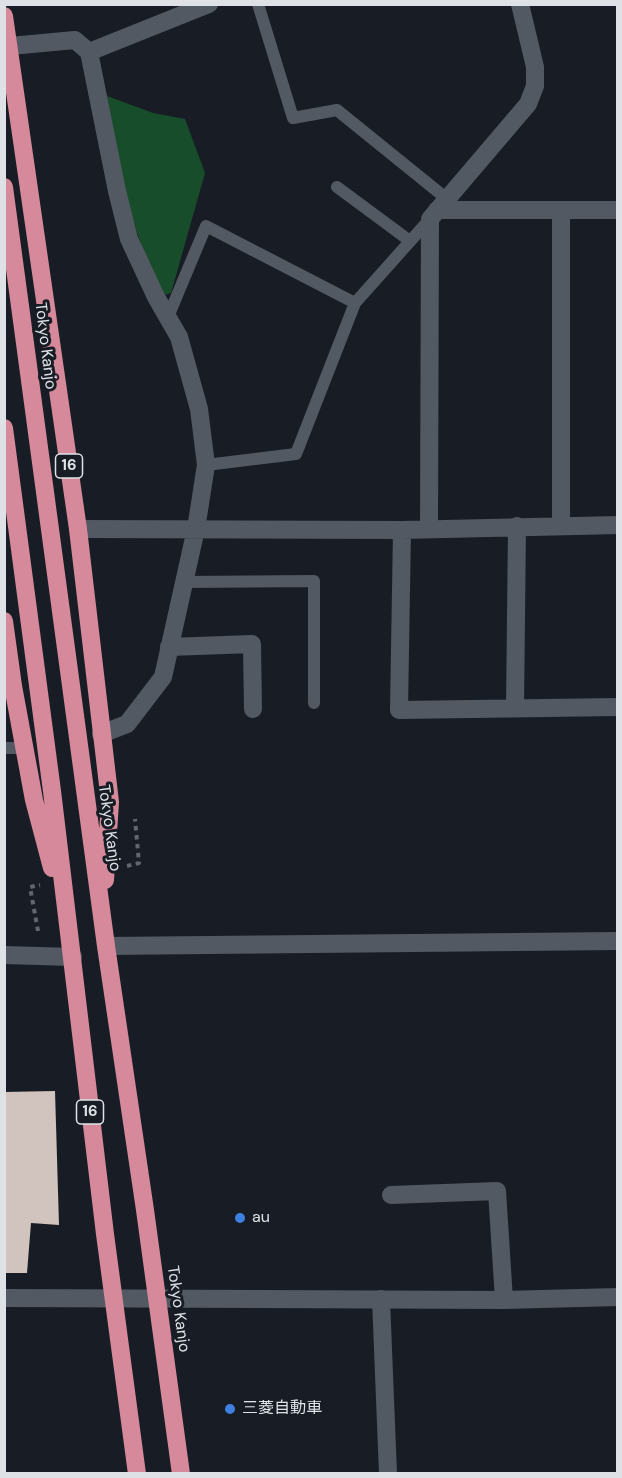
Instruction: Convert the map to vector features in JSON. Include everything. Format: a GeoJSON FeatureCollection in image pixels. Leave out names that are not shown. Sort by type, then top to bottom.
{"type":"FeatureCollection","features":[{"type":"Feature","properties":{"kind":"highway","name":"16"},"geometry":{"type":"LineString","coordinates":[[4,16],[78,529],[110,802],[102,918]]}},
{"type":"Feature","properties":{"kind":"highway","name":"Tokyo Kanjo"},"geometry":{"type":"LineString","coordinates":[[4,187],[102,918],[181,1473]]}},
{"type":"Feature","properties":{"kind":"highway","name":"16"},"geometry":{"type":"LineString","coordinates":[[4,428],[137,1473]]}},
{"type":"Feature","properties":{"kind":"highway","name":"16"},"geometry":{"type":"LineString","coordinates":[[4,621],[34,800],[68,925]]}},
{"type":"Feature","properties":{"kind":"street"},"geometry":{"type":"LineString","coordinates":[[89,52],[209,4]]}},
{"type":"Feature","properties":{"kind":"street"},"geometry":{"type":"LineString","coordinates":[[429,528],[438,209],[528,104],[534,86],[535,67],[520,4]]}},
{"type":"Feature","properties":{"kind":"street"},"geometry":{"type":"LineString","coordinates":[[10,46],[75,40],[89,52],[117,192],[129,239],[179,337],[199,409],[206,465],[196,529],[163,677],[127,724],[101,734]]}},
{"type":"Feature","properties":{"kind":"street"},"geometry":{"type":"LineString","coordinates":[[438,209],[618,210]]}},
{"type":"Feature","properties":{"kind":"street"},"geometry":{"type":"LineString","coordinates":[[561,210],[561,526]]}},
{"type":"Feature","properties":{"kind":"street"},"geometry":{"type":"LineString","coordinates":[[78,529],[402,530],[618,525]]}},
{"type":"Feature","properties":{"kind":"street"},"geometry":{"type":"LineString","coordinates":[[515,708],[517,526]]}},
{"type":"Feature","properties":{"kind":"street"},"geometry":{"type":"LineString","coordinates":[[402,530],[399,710],[618,707]]}},
{"type":"Feature","properties":{"kind":"street"},"geometry":{"type":"LineString","coordinates":[[169,647],[252,644],[253,709]]}},
{"type":"Feature","properties":{"kind":"street"},"geometry":{"type":"LineString","coordinates":[[106,946],[618,941]]}},
{"type":"Feature","properties":{"kind":"street"},"geometry":{"type":"LineString","coordinates":[[4,955],[73,957]]}},
{"type":"Feature","properties":{"kind":"street"},"geometry":{"type":"LineString","coordinates":[[391,1195],[497,1191],[504,1300]]}},
{"type":"Feature","properties":{"kind":"street"},"geometry":{"type":"LineString","coordinates":[[4,1298],[504,1300],[618,1297]]}},
{"type":"Feature","properties":{"kind":"street"},"geometry":{"type":"LineString","coordinates":[[381,1299],[388,1473]]}},
{"type":"Feature","properties":{"kind":"lane"},"geometry":{"type":"LineString","coordinates":[[206,465],[296,454],[355,303],[438,209],[337,110],[293,118],[258,4]]}},
{"type":"Feature","properties":{"kind":"lane"},"geometry":{"type":"LineString","coordinates":[[337,187],[410,241]]}},
{"type":"Feature","properties":{"kind":"lane"},"geometry":{"type":"LineString","coordinates":[[168,317],[206,226],[355,303]]}},
{"type":"Feature","properties":{"kind":"lane"},"geometry":{"type":"LineString","coordinates":[[184,582],[314,581],[315,703]]}},
{"type":"Feature","properties":{"kind":"lane"},"geometry":{"type":"LineString","coordinates":[[4,748],[24,748]]}},
{"type":"Feature","properties":{"kind":"path"},"geometry":{"type":"LineString","coordinates":[[128,866],[139,863],[135,819]]}},
{"type":"Feature","properties":{"kind":"path"},"geometry":{"type":"LineString","coordinates":[[30,887],[38,931]]}},
{"type":"Feature","properties":{"kind":"green space"},"geometry":{"type":"Polygon","coordinates":[[[107,96],[153,113],[185,119],[205,173],[171,293],[165,295],[134,224],[107,96]]]}},
{"type":"Feature","properties":{"kind":"building"},"geometry":{"type":"Polygon","coordinates":[[[55,1091],[59,1225],[31,1223],[27,1273],[4,1273],[4,1092],[55,1091]]]}},
{"type":"Feature","properties":{"kind":"place","name":"au"},"geometry":{"type":"Point","coordinates":[240,1218]}},
{"type":"Feature","properties":{"kind":"place","name":"三菱自動車"},"geometry":{"type":"Point","coordinates":[230,1409]}}]}
